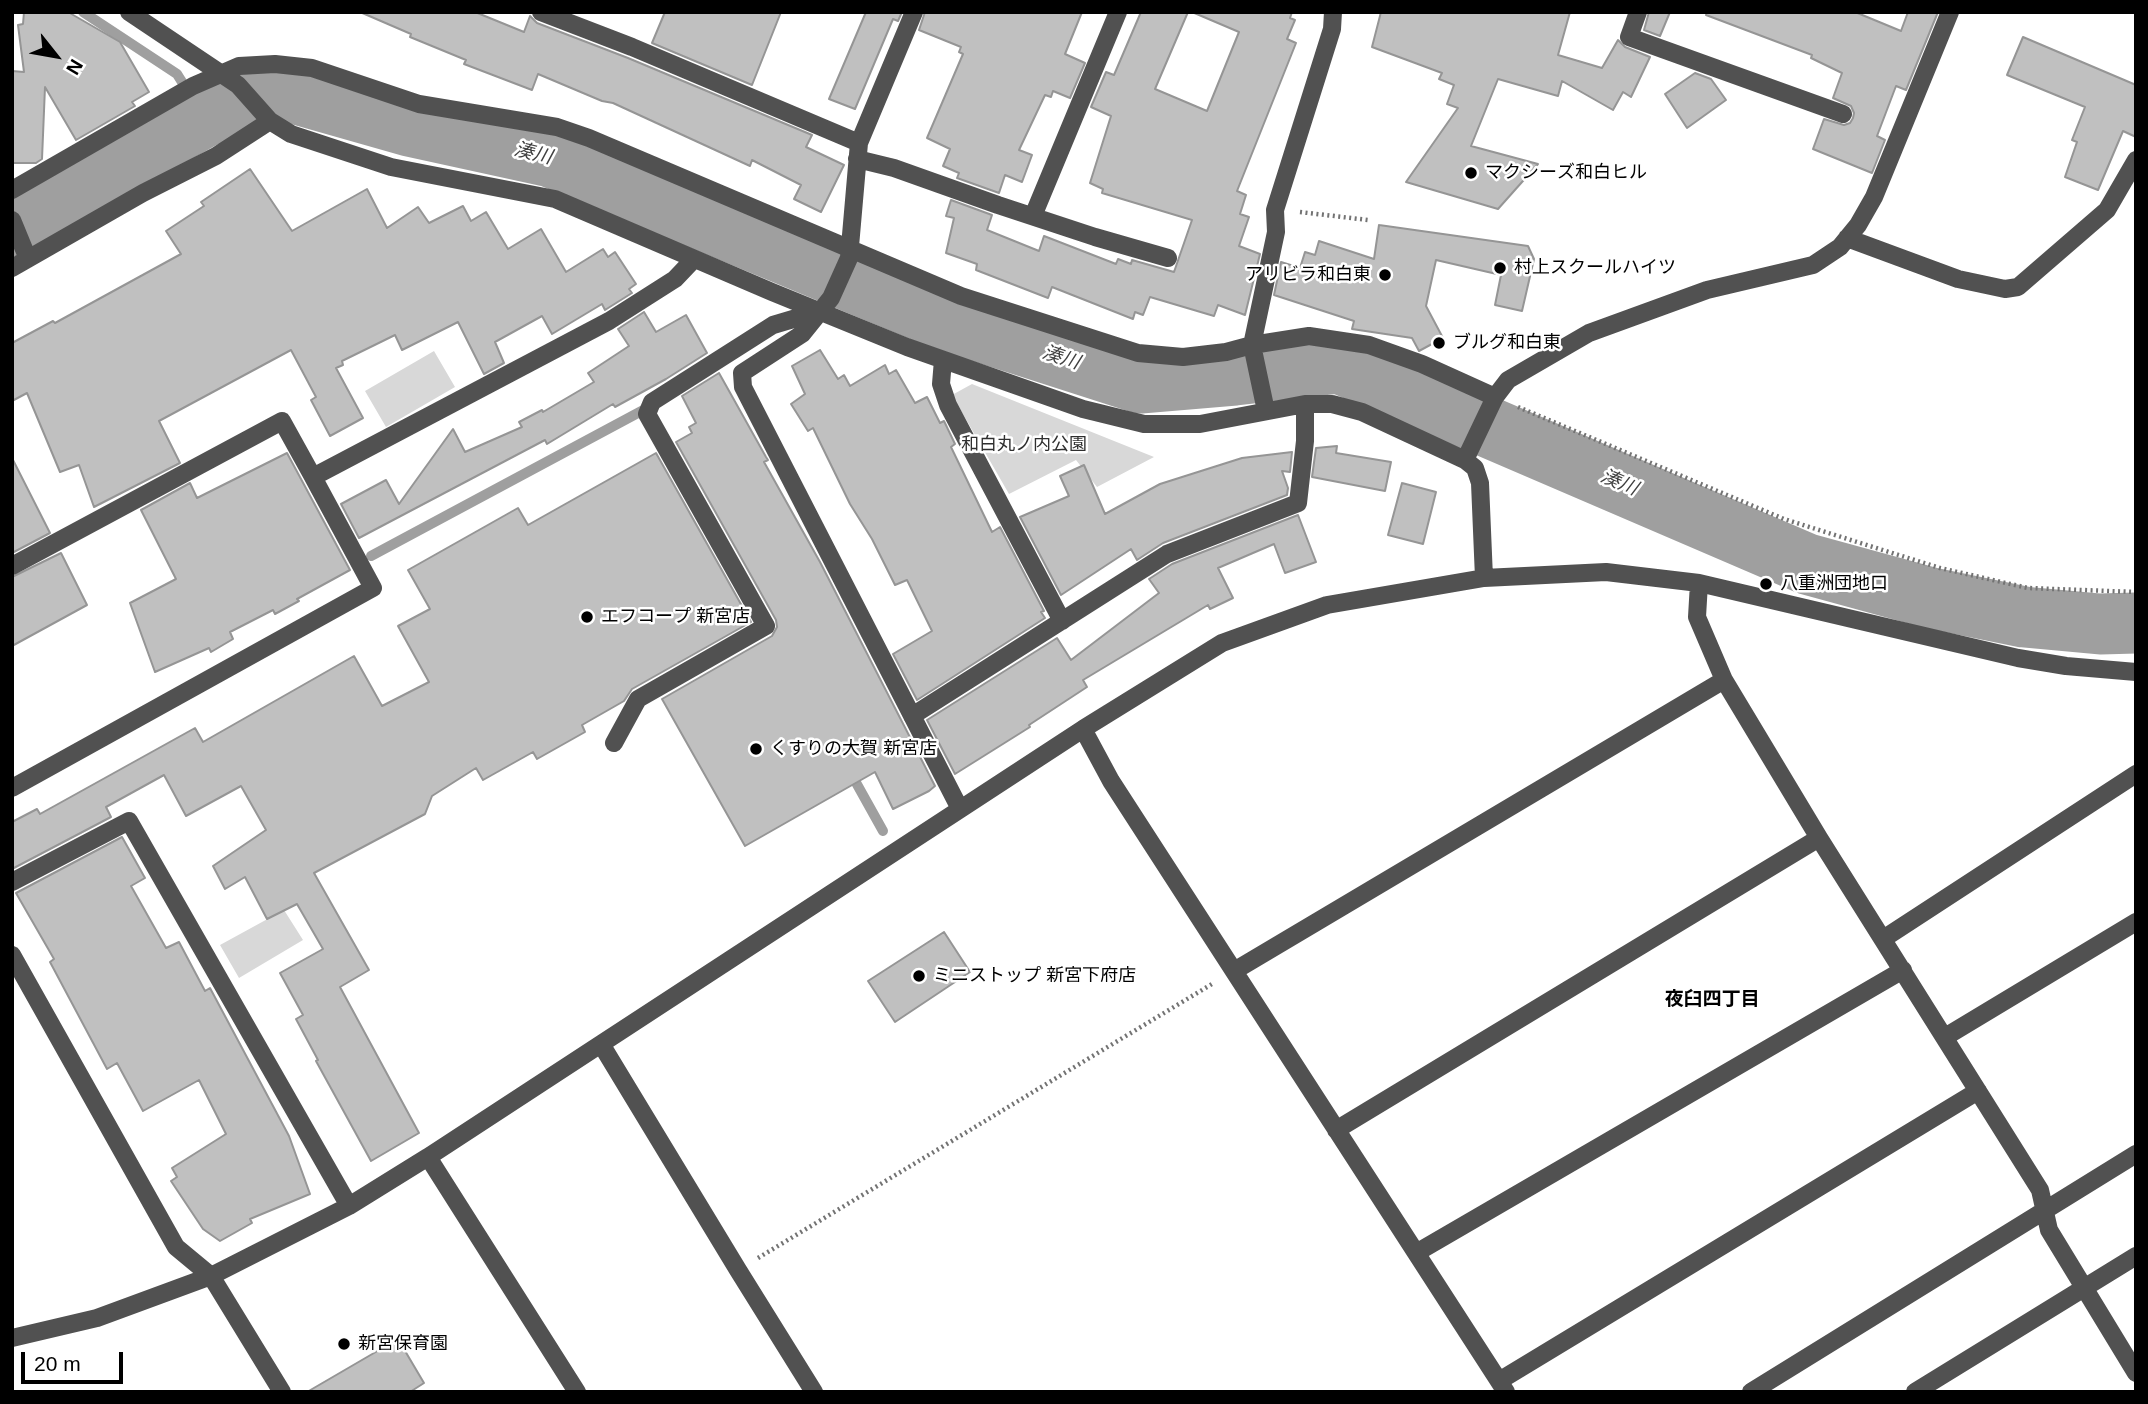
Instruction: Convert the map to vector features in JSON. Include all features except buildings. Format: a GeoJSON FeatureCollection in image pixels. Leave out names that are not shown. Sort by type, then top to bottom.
{"type":"FeatureCollection","features":[{"type":"Feature","properties":{"kind":"street"},"geometry":{"type":"LineString","coordinates":[[129,12],[239,85],[270,121],[291,134],[391,167],[555,200],[943,360],[1083,410],[1144,424],[1200,424],[1305,404],[1332,404],[1362,412],[1469,453]]}},
{"type":"Feature","properties":{"kind":"street"},"geometry":{"type":"LineString","coordinates":[[541,12],[632,47],[894,168],[1095,237],[1168,258]]}},
{"type":"Feature","properties":{"kind":"street"},"geometry":{"type":"LineString","coordinates":[[914,12],[858,151],[849,258],[831,298],[802,334],[742,373],[743,387],[960,809]]}},
{"type":"Feature","properties":{"kind":"street"},"geometry":{"type":"LineString","coordinates":[[1033,216],[1118,12]]}},
{"type":"Feature","properties":{"kind":"street"},"geometry":{"type":"LineString","coordinates":[[1266,411],[1252,345],[1276,232],[1275,210],[1332,29],[1333,12]]}},
{"type":"Feature","properties":{"kind":"street"},"geometry":{"type":"LineString","coordinates":[[1637,12],[1629,37],[1843,114]]}},
{"type":"Feature","properties":{"kind":"street"},"geometry":{"type":"LineString","coordinates":[[1484,578],[1480,483],[1469,453],[1493,402],[1508,380],[1589,333],[1707,290],[1813,265],[1840,247],[1858,225],[1874,197],[1950,12]]}},
{"type":"Feature","properties":{"kind":"street"},"geometry":{"type":"LineString","coordinates":[[12,190],[193,86],[239,66],[275,64],[312,68],[419,104],[558,127],[961,296],[1138,353],[1183,358],[1309,336],[1369,345],[1422,364],[1493,402]]}},
{"type":"Feature","properties":{"kind":"street"},"geometry":{"type":"LineString","coordinates":[[12,220],[21,257],[216,156],[270,121]]}},
{"type":"Feature","properties":{"kind":"street"},"geometry":{"type":"LineString","coordinates":[[1847,238],[1958,279],[2005,289],[2018,287],[2107,210],[2136,160]]}},
{"type":"Feature","properties":{"kind":"street"},"geometry":{"type":"LineString","coordinates":[[313,477],[608,321],[675,279],[694,259]]}},
{"type":"Feature","properties":{"kind":"street"},"geometry":{"type":"LineString","coordinates":[[614,743],[638,699],[766,626],[650,408],[773,325],[820,311]]}},
{"type":"Feature","properties":{"kind":"street"},"geometry":{"type":"LineString","coordinates":[[943,360],[942,384],[948,405],[1062,621]]}},
{"type":"Feature","properties":{"kind":"street"},"geometry":{"type":"LineString","coordinates":[[912,716],[1167,554],[1297,503],[1305,440],[1305,404]]}},
{"type":"Feature","properties":{"kind":"street"},"geometry":{"type":"LineString","coordinates":[[12,566],[282,421],[373,588],[12,788]]}},
{"type":"Feature","properties":{"kind":"street"},"geometry":{"type":"LineString","coordinates":[[12,1338],[97,1318],[211,1276],[349,1206],[1083,729],[1222,643],[1327,605],[1484,578],[1606,572],[1699,583],[2018,658],[2066,666],[2136,672]]}},
{"type":"Feature","properties":{"kind":"street"},"geometry":{"type":"LineString","coordinates":[[1699,583],[1697,617],[1724,680],[1819,838],[2040,1190],[2049,1230],[2136,1373]]}},
{"type":"Feature","properties":{"kind":"street"},"geometry":{"type":"LineString","coordinates":[[1234,971],[1724,680]]}},
{"type":"Feature","properties":{"kind":"street"},"geometry":{"type":"LineString","coordinates":[[1083,729],[1111,780],[1502,1386],[1978,1091]]}},
{"type":"Feature","properties":{"kind":"street"},"geometry":{"type":"LineString","coordinates":[[1883,939],[2136,774]]}},
{"type":"Feature","properties":{"kind":"street"},"geometry":{"type":"LineString","coordinates":[[12,881],[129,821],[349,1206]]}},
{"type":"Feature","properties":{"kind":"street"},"geometry":{"type":"LineString","coordinates":[[1336,1130],[1819,838]]}},
{"type":"Feature","properties":{"kind":"street"},"geometry":{"type":"LineString","coordinates":[[1945,1037],[2136,922]]}},
{"type":"Feature","properties":{"kind":"street"},"geometry":{"type":"LineString","coordinates":[[12,955],[176,1247],[211,1276],[282,1392]]}},
{"type":"Feature","properties":{"kind":"street"},"geometry":{"type":"LineString","coordinates":[[1416,1253],[1903,970]]}},
{"type":"Feature","properties":{"kind":"street"},"geometry":{"type":"LineString","coordinates":[[601,1044],[814,1392]]}},
{"type":"Feature","properties":{"kind":"street"},"geometry":{"type":"LineString","coordinates":[[1751,1392],[2136,1154]]}},
{"type":"Feature","properties":{"kind":"street"},"geometry":{"type":"LineString","coordinates":[[428,1157],[577,1392]]}},
{"type":"Feature","properties":{"kind":"street"},"geometry":{"type":"LineString","coordinates":[[1915,1392],[2136,1256]]}},
{"type":"Feature","properties":{"kind":"path"},"geometry":{"type":"LineString","coordinates":[[1275,210],[1368,220]]}},
{"type":"Feature","properties":{"kind":"path"},"geometry":{"type":"LineString","coordinates":[[1493,402],[1784,519],[1940,568],[2028,588],[2136,592]]}},
{"type":"Feature","properties":{"kind":"path"},"geometry":{"type":"LineString","coordinates":[[738,1270],[1234,971]]}},
{"type":"Feature","properties":{"kind":"green space"},"geometry":{"type":"Polygon","coordinates":[[[434,351],[455,387],[386,427],[365,391],[434,351]]]}},
{"type":"Feature","properties":{"kind":"green space","name":"和白丸ノ内公園"},"geometry":{"type":"Polygon","coordinates":[[[972,384],[1154,457],[1097,487],[1076,460],[1009,494],[952,395],[972,384]]]}},
{"type":"Feature","properties":{"kind":"green space"},"geometry":{"type":"Polygon","coordinates":[[[284,910],[303,940],[239,978],[220,945],[284,910]]]}},
{"type":"Feature","properties":{"kind":"waterway"},"geometry":{"type":"LineString","coordinates":[[83,12],[177,74],[204,117]]}},
{"type":"Feature","properties":{"kind":"waterway","name":"湊川"},"geometry":{"type":"LineString","coordinates":[[12,226],[204,117],[286,91],[409,126],[551,157],[944,320],[1140,383],[1339,363],[1807,564],[1931,598],[2024,617],[2100,624],[2136,623]]}},
{"type":"Feature","properties":{"kind":"waterway"},"geometry":{"type":"LineString","coordinates":[[371,556],[649,407]]}},
{"type":"Feature","properties":{"kind":"waterway"},"geometry":{"type":"LineString","coordinates":[[849,770],[883,831]]}},
{"type":"Feature","properties":{"kind":"place","name":"マクシーズ和白ヒル"},"geometry":{"type":"Point","coordinates":[1471,173]}},
{"type":"Feature","properties":{"kind":"place","name":"村上スクールハイツ"},"geometry":{"type":"Point","coordinates":[1500,268]}},
{"type":"Feature","properties":{"kind":"place","name":"アリビラ和白東"},"geometry":{"type":"Point","coordinates":[1385,275]}},
{"type":"Feature","properties":{"kind":"place","name":"ブルグ和白東"},"geometry":{"type":"Point","coordinates":[1439,343]}},
{"type":"Feature","properties":{"kind":"place","name":"八重洲団地口"},"geometry":{"type":"Point","coordinates":[1766,584]}},
{"type":"Feature","properties":{"kind":"place","name":"エフコープ 新宮店"},"geometry":{"type":"Point","coordinates":[587,617]}},
{"type":"Feature","properties":{"kind":"place","name":"くすりの大賀 新宮店"},"geometry":{"type":"Point","coordinates":[756,749]}},
{"type":"Feature","properties":{"kind":"place","name":"ミニストップ 新宮下府店"},"geometry":{"type":"Point","coordinates":[919,976]}},
{"type":"Feature","properties":{"kind":"place","name":"新宮保育園"},"geometry":{"type":"Point","coordinates":[344,1344]}},
{"type":"Feature","properties":{"kind":"district","name":"夜臼四丁目"},"geometry":{"type":"Point","coordinates":[1712,1000]}}]}
